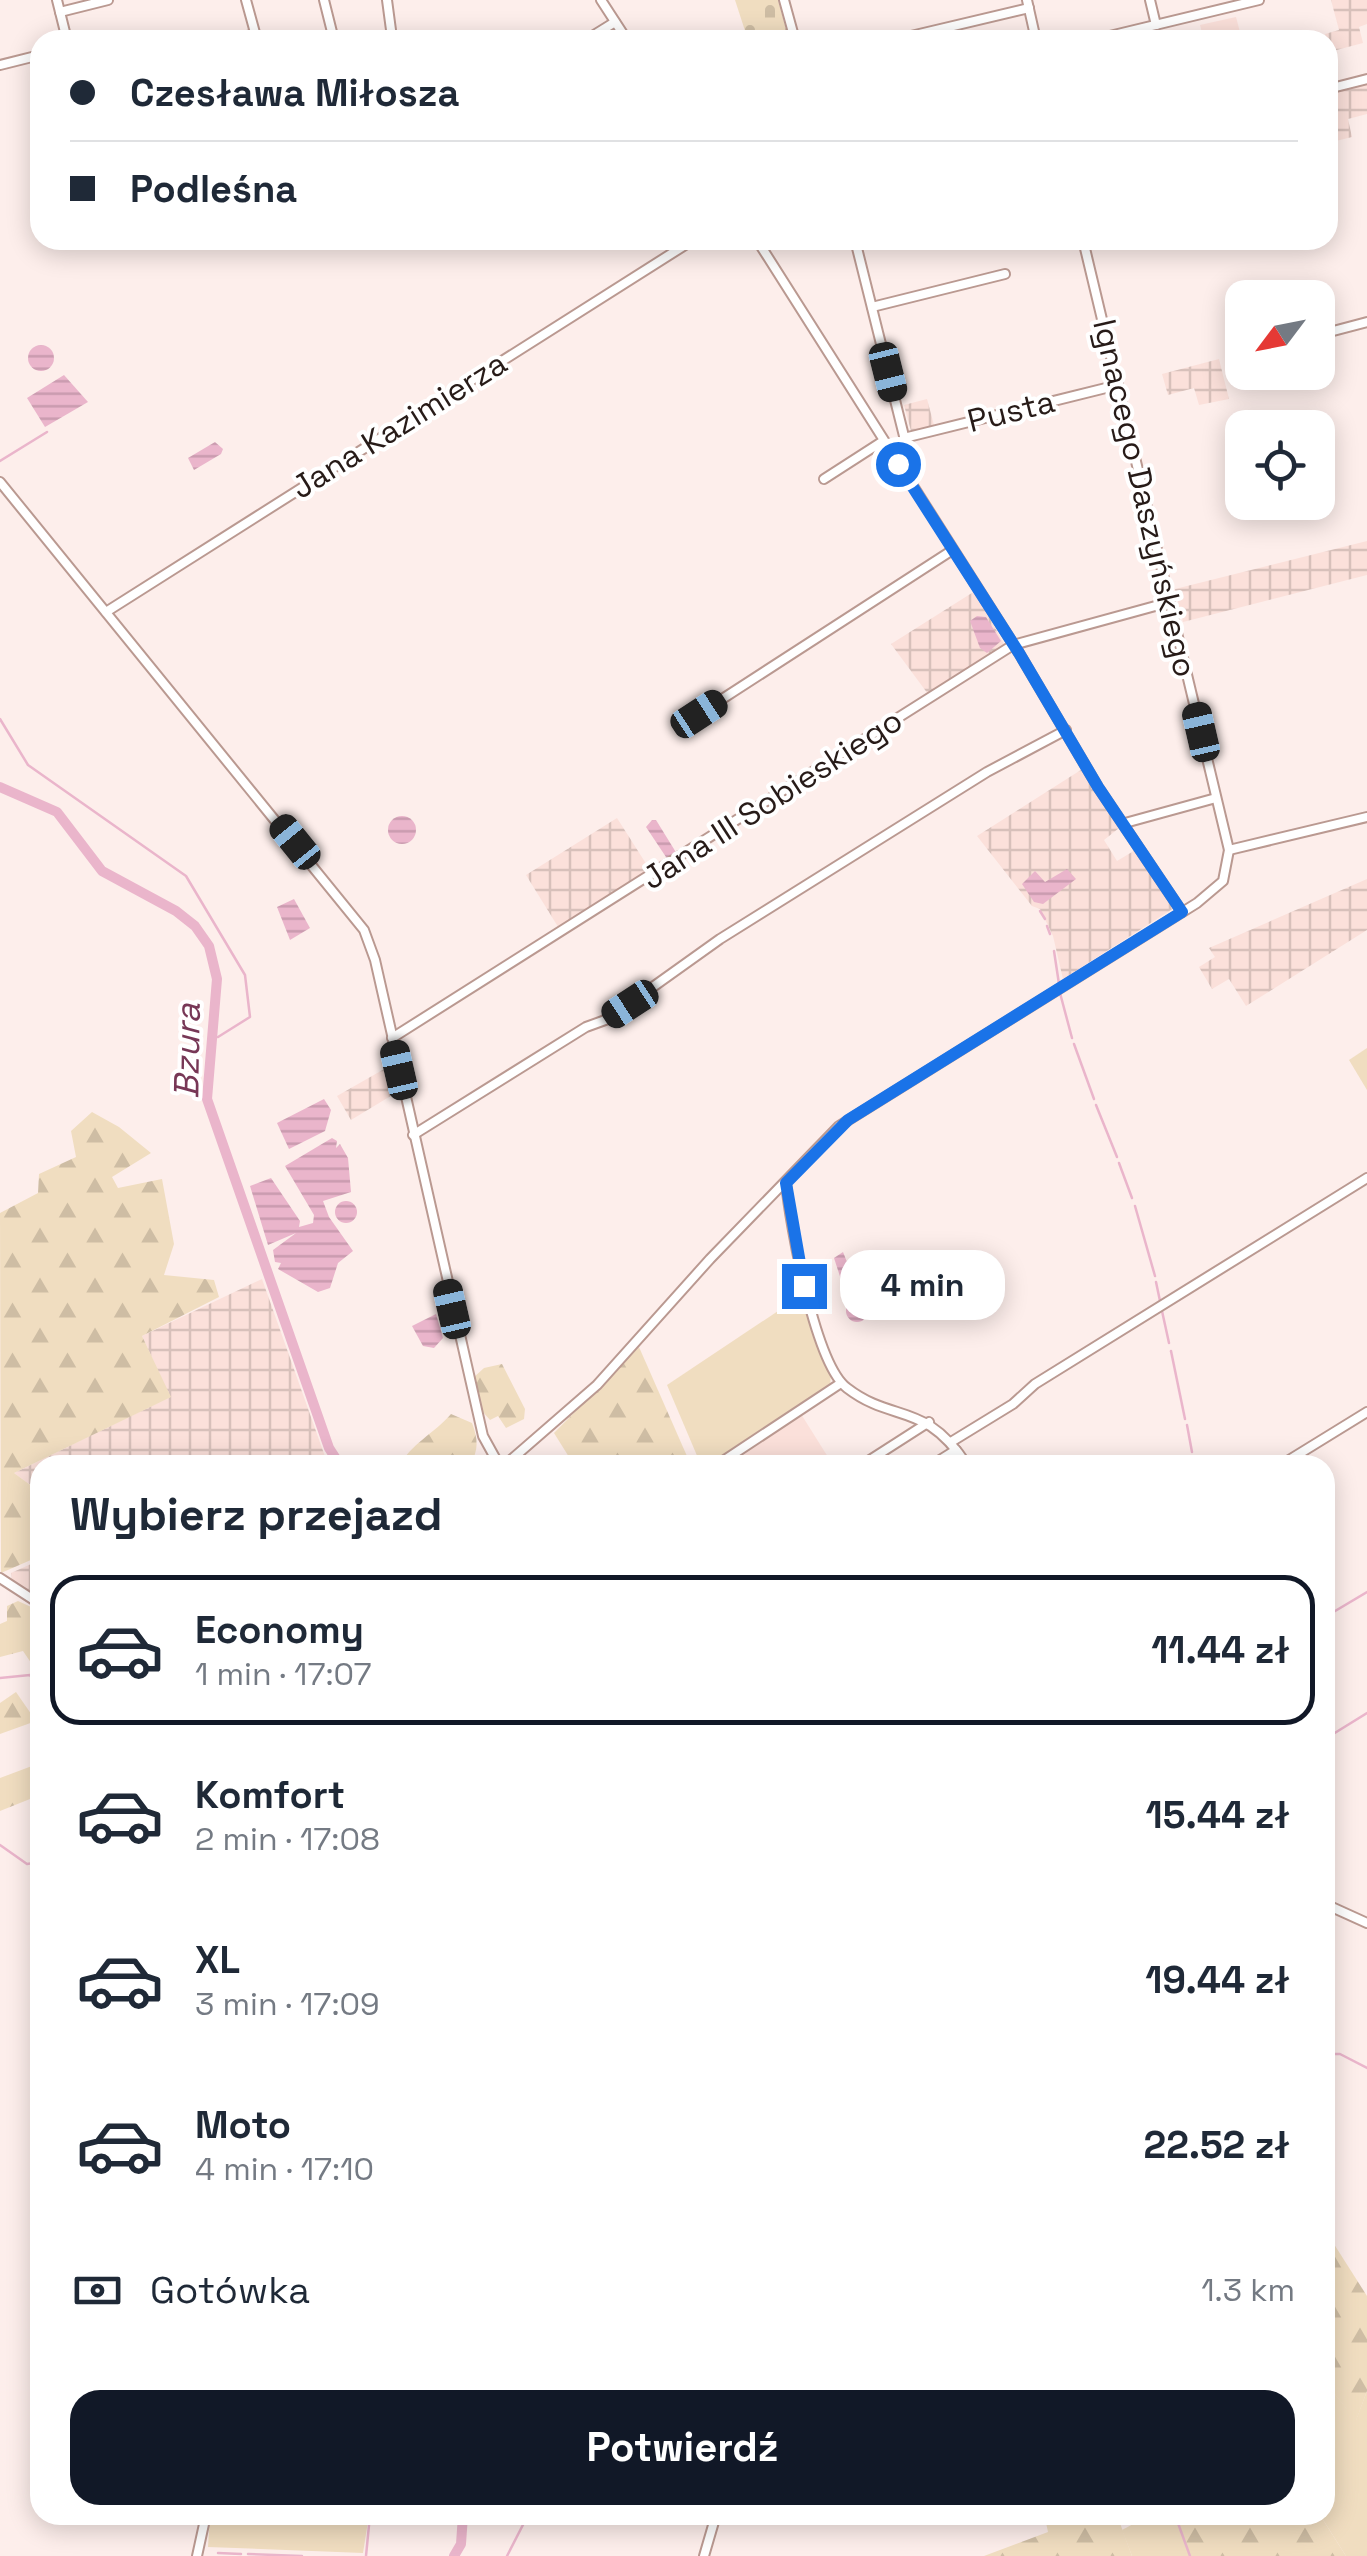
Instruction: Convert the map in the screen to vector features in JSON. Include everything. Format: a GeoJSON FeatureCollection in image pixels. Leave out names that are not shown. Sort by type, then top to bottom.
{"type":"FeatureCollection","features":[{"type":"Feature","properties":{"kind":"street"},"geometry":{"type":"LineString","coordinates":[[57,0],[64,30]]}},
{"type":"Feature","properties":{"kind":"street"},"geometry":{"type":"LineString","coordinates":[[60,12],[108,0]]}},
{"type":"Feature","properties":{"kind":"street"},"geometry":{"type":"LineString","coordinates":[[246,0],[254,30]]}},
{"type":"Feature","properties":{"kind":"street"},"geometry":{"type":"LineString","coordinates":[[324,0],[332,30]]}},
{"type":"Feature","properties":{"kind":"street"},"geometry":{"type":"LineString","coordinates":[[388,0],[391,30]]}},
{"type":"Feature","properties":{"kind":"street"},"geometry":{"type":"LineString","coordinates":[[601,0],[620,30]]}},
{"type":"Feature","properties":{"kind":"street"},"geometry":{"type":"LineString","coordinates":[[784,0],[792,30]]}},
{"type":"Feature","properties":{"kind":"street"},"geometry":{"type":"LineString","coordinates":[[1150,0],[1156,25]]}},
{"type":"Feature","properties":{"kind":"street"},"geometry":{"type":"LineString","coordinates":[[1135,30],[1259,0]]}},
{"type":"Feature","properties":{"kind":"street"},"geometry":{"type":"LineString","coordinates":[[931,30],[1028,4],[1034,30]]}},
{"type":"Feature","properties":{"kind":"street"},"geometry":{"type":"LineString","coordinates":[[602,30],[615,22]]}},
{"type":"Feature","properties":{"kind":"street"},"geometry":{"type":"LineString","coordinates":[[0,65],[30,58]]}},
{"type":"Feature","properties":{"kind":"street"},"geometry":{"type":"LineString","coordinates":[[1338,87],[1367,80]]}},
{"type":"Feature","properties":{"kind":"street","name":"Jana Kazimierza"},"geometry":{"type":"LineString","coordinates":[[106,612],[676,250]]}},
{"type":"Feature","properties":{"kind":"street"},"geometry":{"type":"LineString","coordinates":[[763,250],[1098,787],[1182,912]]}},
{"type":"Feature","properties":{"kind":"street"},"geometry":{"type":"LineString","coordinates":[[858,250],[912,486]]}},
{"type":"Feature","properties":{"kind":"street","name":"Ignacego Daszyńskiego"},"geometry":{"type":"LineString","coordinates":[[1086,250],[1228,850]]}},
{"type":"Feature","properties":{"kind":"street"},"geometry":{"type":"LineString","coordinates":[[872,307],[1005,274]]}},
{"type":"Feature","properties":{"kind":"street"},"geometry":{"type":"LineString","coordinates":[[1335,330],[1367,322]]}},
{"type":"Feature","properties":{"kind":"street","name":"Pusta"},"geometry":{"type":"LineString","coordinates":[[904,438],[1118,385]]}},
{"type":"Feature","properties":{"kind":"street"},"geometry":{"type":"LineString","coordinates":[[824,479],[883,441]]}},
{"type":"Feature","properties":{"kind":"street"},"geometry":{"type":"LineString","coordinates":[[0,482],[357,919],[375,960],[483,1436],[495,1455]]}},
{"type":"Feature","properties":{"kind":"street"},"geometry":{"type":"LineString","coordinates":[[699,714],[951,551]]}},
{"type":"Feature","properties":{"kind":"street","name":"Jana III Sobieskiego"},"geometry":{"type":"LineString","coordinates":[[392,1038],[670,866],[1013,645],[1170,602]]}},
{"type":"Feature","properties":{"kind":"street"},"geometry":{"type":"LineString","coordinates":[[414,1134],[586,1028],[608,1019],[720,939],[986,772],[1066,730]]}},
{"type":"Feature","properties":{"kind":"street"},"geometry":{"type":"LineString","coordinates":[[1125,823],[1216,798]]}},
{"type":"Feature","properties":{"kind":"street"},"geometry":{"type":"LineString","coordinates":[[514,1455],[597,1384],[848,1120],[1219,886],[1228,871],[1228,850],[1367,816]]}},
{"type":"Feature","properties":{"kind":"street"},"geometry":{"type":"LineString","coordinates":[[944,1455],[1035,1384],[1367,1178]]}},
{"type":"Feature","properties":{"kind":"street"},"geometry":{"type":"LineString","coordinates":[[786,1183],[804,1286],[841,1383],[856,1394],[928,1422],[960,1455]]}},
{"type":"Feature","properties":{"kind":"street"},"geometry":{"type":"LineString","coordinates":[[731,1455],[841,1383]]}},
{"type":"Feature","properties":{"kind":"street"},"geometry":{"type":"LineString","coordinates":[[1297,1455],[1367,1412]]}},
{"type":"Feature","properties":{"kind":"street"},"geometry":{"type":"LineString","coordinates":[[877,1455],[928,1422]]}},
{"type":"Feature","properties":{"kind":"street"},"geometry":{"type":"LineString","coordinates":[[0,1578],[30,1598]]}},
{"type":"Feature","properties":{"kind":"street"},"geometry":{"type":"LineString","coordinates":[[1335,1909],[1367,1923]]}},
{"type":"Feature","properties":{"kind":"street"},"geometry":{"type":"LineString","coordinates":[[198,2556],[204,2525]]}},
{"type":"Feature","properties":{"kind":"street"},"geometry":{"type":"LineString","coordinates":[[704,2556],[713,2525]]}},
{"type":"Feature","properties":{"kind":"shaded area"},"geometry":{"type":"Polygon","coordinates":[[[1331,0],[1367,0],[1367,24],[1359,27],[1363,43],[1338,50],[1339,30],[1331,0]]]}},
{"type":"Feature","properties":{"kind":"shaded area"},"geometry":{"type":"Polygon","coordinates":[[[1236,17],[1239,30],[1201,30],[1200,25],[1236,17]]]}},
{"type":"Feature","properties":{"kind":"shaded area"},"geometry":{"type":"Polygon","coordinates":[[[1367,84],[1367,114],[1348,119],[1352,137],[1338,140],[1338,91],[1367,84]]]}},
{"type":"Feature","properties":{"kind":"shaded area"},"geometry":{"type":"Polygon","coordinates":[[[41,345],[50,349],[54,358],[50,367],[41,371],[32,367],[28,358],[32,349],[41,345]]]}},
{"type":"Feature","properties":{"kind":"shaded area"},"geometry":{"type":"Polygon","coordinates":[[[1219,359],[1229,399],[1199,405],[1194,388],[1168,395],[1162,374],[1219,359]]]}},
{"type":"Feature","properties":{"kind":"shaded area"},"geometry":{"type":"Polygon","coordinates":[[[64,375],[88,402],[45,427],[27,398],[64,375]]]}},
{"type":"Feature","properties":{"kind":"shaded area"},"geometry":{"type":"Polygon","coordinates":[[[927,399],[934,425],[911,431],[904,405],[927,399]]]}},
{"type":"Feature","properties":{"kind":"shaded area"},"geometry":{"type":"Polygon","coordinates":[[[215,442],[223,449],[221,454],[194,470],[188,458],[215,442]]]}},
{"type":"Feature","properties":{"kind":"shaded area"},"geometry":{"type":"Polygon","coordinates":[[[1367,541],[1367,575],[1183,622],[1175,589],[1367,541]]]}},
{"type":"Feature","properties":{"kind":"shaded area"},"geometry":{"type":"Polygon","coordinates":[[[975,591],[1005,646],[928,694],[891,644],[975,591]]]}},
{"type":"Feature","properties":{"kind":"shaded area"},"geometry":{"type":"Polygon","coordinates":[[[977,616],[986,617],[1001,641],[987,653],[980,648],[970,621],[977,616]]]}},
{"type":"Feature","properties":{"kind":"shaded area"},"geometry":{"type":"Polygon","coordinates":[[[1084,768],[1117,818],[1119,828],[1104,840],[1117,861],[1137,849],[1174,908],[1063,979],[1053,936],[1040,909],[1032,906],[977,836],[1084,768]]]}},
{"type":"Feature","properties":{"kind":"shaded area"},"geometry":{"type":"Polygon","coordinates":[[[402,816],[412,820],[416,830],[412,840],[402,844],[392,840],[388,830],[392,820],[402,816]]]}},
{"type":"Feature","properties":{"kind":"shaded area"},"geometry":{"type":"Polygon","coordinates":[[[617,818],[652,873],[560,930],[526,875],[617,818]]]}},
{"type":"Feature","properties":{"kind":"shaded area"},"geometry":{"type":"Polygon","coordinates":[[[656,820],[677,854],[668,860],[646,827],[656,820]]]}},
{"type":"Feature","properties":{"kind":"shaded area"},"geometry":{"type":"Polygon","coordinates":[[[1067,869],[1076,879],[1043,904],[1034,902],[1022,884],[1035,871],[1045,882],[1067,869]]]}},
{"type":"Feature","properties":{"kind":"shaded area"},"geometry":{"type":"Polygon","coordinates":[[[1367,879],[1367,930],[1246,1006],[1229,979],[1212,989],[1199,967],[1215,957],[1209,948],[1367,879]]]}},
{"type":"Feature","properties":{"kind":"shaded area"},"geometry":{"type":"Polygon","coordinates":[[[294,899],[310,928],[290,940],[277,907],[294,899]]]}},
{"type":"Feature","properties":{"kind":"shaded area"},"geometry":{"type":"Polygon","coordinates":[[[393,1064],[399,1091],[351,1120],[337,1096],[393,1064]]]}},
{"type":"Feature","properties":{"kind":"shaded area"},"geometry":{"type":"Polygon","coordinates":[[[324,1099],[331,1110],[325,1131],[289,1149],[277,1123],[324,1099]]]}},
{"type":"Feature","properties":{"kind":"shaded area"},"geometry":{"type":"Polygon","coordinates":[[[332,1138],[337,1141],[336,1148],[340,1144],[348,1158],[351,1192],[323,1201],[329,1217],[353,1251],[338,1263],[330,1288],[318,1292],[278,1269],[281,1263],[275,1262],[273,1250],[296,1233],[268,1245],[250,1186],[271,1178],[300,1221],[299,1227],[313,1223],[314,1215],[285,1166],[332,1138]]]}},
{"type":"Feature","properties":{"kind":"shaded area"},"geometry":{"type":"Polygon","coordinates":[[[346,1201],[354,1204],[354,1220],[346,1223],[338,1220],[335,1212],[338,1204],[346,1201]]]}},
{"type":"Feature","properties":{"kind":"shaded area"},"geometry":{"type":"Polygon","coordinates":[[[843,1252],[857,1287],[847,1298],[834,1258],[843,1252]]]}},
{"type":"Feature","properties":{"kind":"shaded area"},"geometry":{"type":"Polygon","coordinates":[[[262,1279],[324,1455],[51,1455],[170,1397],[142,1336],[262,1279]]]}},
{"type":"Feature","properties":{"kind":"shaded area"},"geometry":{"type":"Polygon","coordinates":[[[857,1300],[865,1303],[865,1319],[857,1322],[849,1319],[846,1311],[849,1303],[857,1300]]]}},
{"type":"Feature","properties":{"kind":"shaded area"},"geometry":{"type":"Polygon","coordinates":[[[436,1314],[443,1338],[434,1348],[423,1346],[412,1326],[436,1314]]]}},
{"type":"Feature","properties":{"kind":"shaded area"},"geometry":{"type":"Polygon","coordinates":[[[801,1414],[827,1455],[738,1455],[801,1414]]]}},
{"type":"Feature","properties":{"kind":"shaded area"},"geometry":{"type":"Polygon","coordinates":[[[30,1465],[30,1485],[14,1473],[30,1465]]]}},
{"type":"Feature","properties":{"kind":"shaded area"},"geometry":{"type":"Polygon","coordinates":[[[30,1564],[30,1591],[12,1581],[11,1573],[30,1564]]]}},
{"type":"Feature","properties":{"kind":"green space"},"geometry":{"type":"Polygon","coordinates":[[[735,0],[778,0],[786,30],[745,30],[735,0]]]}},
{"type":"Feature","properties":{"kind":"green space"},"geometry":{"type":"Polygon","coordinates":[[[1367,1048],[1367,1090],[1349,1060],[1367,1048]]]}},
{"type":"Feature","properties":{"kind":"green space"},"geometry":{"type":"Polygon","coordinates":[[[92,1112],[119,1127],[151,1153],[112,1177],[118,1188],[162,1179],[174,1244],[164,1275],[214,1280],[219,1297],[142,1336],[171,1397],[51,1455],[30,1455],[30,1465],[14,1473],[30,1485],[30,1560],[1,1573],[0,1213],[38,1193],[39,1174],[76,1157],[71,1131],[92,1112]]]}},
{"type":"Feature","properties":{"kind":"green space"},"geometry":{"type":"Polygon","coordinates":[[[802,1295],[831,1373],[830,1387],[725,1455],[697,1455],[667,1385],[802,1295]]]}},
{"type":"Feature","properties":{"kind":"green space"},"geometry":{"type":"Polygon","coordinates":[[[639,1347],[686,1455],[568,1455],[554,1433],[639,1347]]]}},
{"type":"Feature","properties":{"kind":"green space"},"geometry":{"type":"Polygon","coordinates":[[[502,1364],[525,1409],[524,1419],[506,1428],[498,1416],[490,1420],[482,1411],[473,1378],[484,1368],[502,1364]]]}},
{"type":"Feature","properties":{"kind":"green space"},"geometry":{"type":"Polygon","coordinates":[[[451,1414],[472,1423],[477,1444],[475,1455],[408,1455],[451,1414]]]}},
{"type":"Feature","properties":{"kind":"green space"},"geometry":{"type":"Polygon","coordinates":[[[18,1601],[30,1606],[30,1661],[23,1651],[0,1657],[0,1624],[7,1621],[7,1606],[18,1601]]]}},
{"type":"Feature","properties":{"kind":"green space"},"geometry":{"type":"Polygon","coordinates":[[[16,1692],[30,1712],[30,1723],[0,1734],[0,1703],[16,1692]]]}},
{"type":"Feature","properties":{"kind":"green space"},"geometry":{"type":"Polygon","coordinates":[[[30,1767],[30,1799],[0,1811],[0,1778],[30,1767]]]}},
{"type":"Feature","properties":{"kind":"green space"},"geometry":{"type":"Polygon","coordinates":[[[1335,2246],[1367,2296],[1367,2391],[1356,2421],[1335,2395],[1335,2246]]]}},
{"type":"Feature","properties":{"kind":"green space"},"geometry":{"type":"Polygon","coordinates":[[[1367,2391],[1367,2556],[1346,2556],[1326,2525],[1335,2525],[1335,2394],[1356,2420],[1367,2391]]]}},
{"type":"Feature","properties":{"kind":"green space"},"geometry":{"type":"Polygon","coordinates":[[[209,2525],[367,2525],[363,2553],[208,2547],[209,2525]]]}},
{"type":"Feature","properties":{"kind":"green space"},"geometry":{"type":"Polygon","coordinates":[[[1046,2525],[1121,2525],[1132,2556],[984,2556],[1048,2532],[1046,2525]]]}},
{"type":"Feature","properties":{"kind":"green space"},"geometry":{"type":"Polygon","coordinates":[[[1131,2525],[1179,2525],[1190,2556],[1132,2556],[1122,2530],[1131,2525]]]}},
{"type":"Feature","properties":{"kind":"green space"},"geometry":{"type":"Polygon","coordinates":[[[1179,2525],[1326,2525],[1346,2556],[1190,2556],[1179,2525]]]}},
{"type":"Feature","properties":{"kind":"waterway"},"geometry":{"type":"LineString","coordinates":[[0,461],[47,432]]}},
{"type":"Feature","properties":{"kind":"waterway"},"geometry":{"type":"LineString","coordinates":[[0,719],[28,765],[186,876],[245,975],[250,1017],[218,1037]]}},
{"type":"Feature","properties":{"kind":"waterway","name":"Bzura"},"geometry":{"type":"LineString","coordinates":[[0,787],[57,812],[102,871],[176,911],[195,926],[209,946],[217,979],[207,1099],[334,1455]]}},
{"type":"Feature","properties":{"kind":"waterway"},"geometry":{"type":"LineString","coordinates":[[1040,911],[1045,919]]}},
{"type":"Feature","properties":{"kind":"waterway"},"geometry":{"type":"LineString","coordinates":[[1047,926],[1050,934]]}},
{"type":"Feature","properties":{"kind":"waterway"},"geometry":{"type":"LineString","coordinates":[[1054,951],[1059,984]]}},
{"type":"Feature","properties":{"kind":"waterway"},"geometry":{"type":"LineString","coordinates":[[1060,993],[1072,1038]]}},
{"type":"Feature","properties":{"kind":"waterway"},"geometry":{"type":"LineString","coordinates":[[1074,1044],[1094,1099]]}},
{"type":"Feature","properties":{"kind":"waterway"},"geometry":{"type":"LineString","coordinates":[[1096,1105],[1117,1157]]}},
{"type":"Feature","properties":{"kind":"waterway"},"geometry":{"type":"LineString","coordinates":[[1119,1163],[1132,1198]]}},
{"type":"Feature","properties":{"kind":"waterway"},"geometry":{"type":"LineString","coordinates":[[1135,1206],[1155,1276]]}},
{"type":"Feature","properties":{"kind":"waterway"},"geometry":{"type":"LineString","coordinates":[[1156,1282],[1160,1301]]}},
{"type":"Feature","properties":{"kind":"waterway"},"geometry":{"type":"LineString","coordinates":[[1162,1311],[1169,1343]]}},
{"type":"Feature","properties":{"kind":"waterway"},"geometry":{"type":"LineString","coordinates":[[1171,1351],[1185,1419]]}},
{"type":"Feature","properties":{"kind":"waterway"},"geometry":{"type":"LineString","coordinates":[[1187,1425],[1192,1452]]}},
{"type":"Feature","properties":{"kind":"waterway"},"geometry":{"type":"LineString","coordinates":[[1335,1611],[1367,1592]]}},
{"type":"Feature","properties":{"kind":"waterway"},"geometry":{"type":"LineString","coordinates":[[0,1678],[30,1675]]}},
{"type":"Feature","properties":{"kind":"waterway"},"geometry":{"type":"LineString","coordinates":[[1335,1733],[1367,1713]]}},
{"type":"Feature","properties":{"kind":"waterway"},"geometry":{"type":"LineString","coordinates":[[0,1845],[30,1864]]}},
{"type":"Feature","properties":{"kind":"waterway"},"geometry":{"type":"LineString","coordinates":[[1335,2054],[1367,2068]]}},
{"type":"Feature","properties":{"kind":"waterway"},"geometry":{"type":"LineString","coordinates":[[366,2556],[369,2525]]}},
{"type":"Feature","properties":{"kind":"waterway","name":"Bzura"},"geometry":{"type":"LineString","coordinates":[[454,2556],[461,2544],[462,2525]]}},
{"type":"Feature","properties":{"kind":"waterway"},"geometry":{"type":"LineString","coordinates":[[507,2556],[523,2525]]}},
{"type":"Feature","properties":{"kind":"waterway"},"geometry":{"type":"LineString","coordinates":[[1179,2525],[1190,2556]]}},
{"type":"Feature","properties":{"kind":"waterway"},"geometry":{"type":"LineString","coordinates":[[218,2553],[241,2554]]}},
{"type":"Feature","properties":{"kind":"waterway"},"geometry":{"type":"LineString","coordinates":[[248,2554],[302,2556]]}},
{"type":"Feature","properties":{"kind":"route"},"geometry":{"type":"LineString","coordinates":[[804,1286],[786,1183],[836,1129],[1182,912],[1108,803],[1019,653],[898,464]]}}]}
